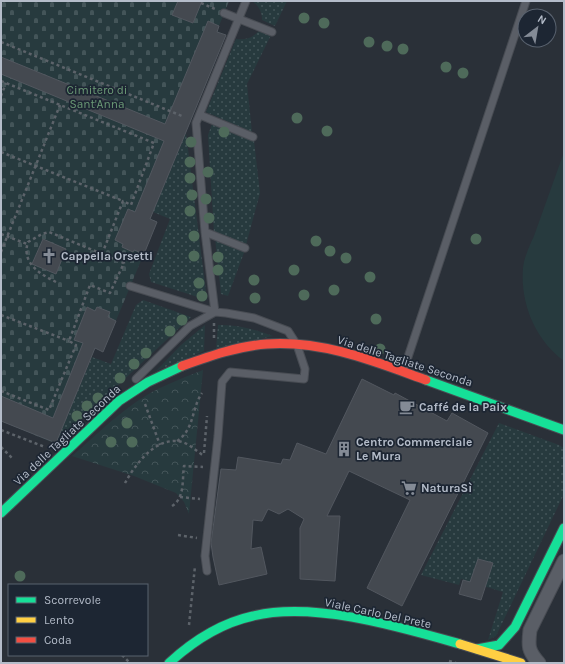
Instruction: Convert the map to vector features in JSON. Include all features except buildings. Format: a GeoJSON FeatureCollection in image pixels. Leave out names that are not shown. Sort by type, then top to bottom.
{"type":"FeatureCollection","features":[{"type":"Feature","properties":{"kind":"main road","name":"Via delle Tagliate Seconda"},"geometry":{"type":"LineString","coordinates":[[1,513],[114,405],[127,395],[182,366],[234,349],[266,344],[328,348],[345,352],[403,371],[562,430]]}},
{"type":"Feature","properties":{"kind":"main road"},"geometry":{"type":"LineString","coordinates":[[477,649],[499,645],[515,628],[564,528]]}},
{"type":"Feature","properties":{"kind":"main road","name":"Viale Carlo Del Prete"},"geometry":{"type":"LineString","coordinates":[[169,663],[187,646],[205,635],[225,626],[239,620],[267,613],[286,612],[311,612],[340,615],[402,628],[521,663]]}},
{"type":"Feature","properties":{"kind":"street"},"geometry":{"type":"LineString","coordinates":[[539,663],[530,650],[528,643],[530,630],[564,561]]}},
{"type":"Feature","properties":{"kind":"lane"},"geometry":{"type":"LineString","coordinates":[[215,312],[205,232],[196,123],[246,1]]}},
{"type":"Feature","properties":{"kind":"lane"},"geometry":{"type":"LineString","coordinates":[[403,371],[526,1]]}},
{"type":"Feature","properties":{"kind":"lane"},"geometry":{"type":"LineString","coordinates":[[224,13],[272,32]]}},
{"type":"Feature","properties":{"kind":"lane"},"geometry":{"type":"LineString","coordinates":[[200,115],[253,137]]}},
{"type":"Feature","properties":{"kind":"lane"},"geometry":{"type":"LineString","coordinates":[[205,232],[245,248]]}},
{"type":"Feature","properties":{"kind":"lane"},"geometry":{"type":"LineString","coordinates":[[130,286],[215,312],[254,318],[288,331],[298,345],[305,369],[304,379],[230,372],[222,382],[206,556],[208,571]]}},
{"type":"Feature","properties":{"kind":"lane"},"geometry":{"type":"LineString","coordinates":[[127,395],[137,378],[190,326],[215,312]]}},
{"type":"Feature","properties":{"kind":"path"},"geometry":{"type":"LineString","coordinates":[[201,3],[224,13]]}},
{"type":"Feature","properties":{"kind":"path"},"geometry":{"type":"LineString","coordinates":[[1,42],[182,116]]}},
{"type":"Feature","properties":{"kind":"path"},"geometry":{"type":"LineString","coordinates":[[1,81],[154,143],[131,205],[1,152]]}},
{"type":"Feature","properties":{"kind":"path"},"geometry":{"type":"LineString","coordinates":[[1,96],[6,83]]}},
{"type":"Feature","properties":{"kind":"path"},"geometry":{"type":"LineString","coordinates":[[1,252],[60,105]]}},
{"type":"Feature","properties":{"kind":"path"},"geometry":{"type":"LineString","coordinates":[[102,254],[124,201]]}},
{"type":"Feature","properties":{"kind":"path"},"geometry":{"type":"LineString","coordinates":[[56,282],[43,276],[33,268],[26,249],[28,242],[49,232],[124,263],[110,293],[90,285],[69,341]]}},
{"type":"Feature","properties":{"kind":"path"},"geometry":{"type":"LineString","coordinates":[[1,234],[27,244]]}},
{"type":"Feature","properties":{"kind":"path"},"geometry":{"type":"LineString","coordinates":[[116,280],[130,286]]}},
{"type":"Feature","properties":{"kind":"path"},"geometry":{"type":"LineString","coordinates":[[1,314],[76,345],[49,410],[1,390]]}},
{"type":"Feature","properties":{"kind":"path"},"geometry":{"type":"LineString","coordinates":[[139,388],[160,444]]}},
{"type":"Feature","properties":{"kind":"path"},"geometry":{"type":"LineString","coordinates":[[125,483],[136,464],[160,444],[177,441],[187,432],[192,423],[197,400],[202,393]]}},
{"type":"Feature","properties":{"kind":"path"},"geometry":{"type":"LineString","coordinates":[[1,430],[62,454]]}},
{"type":"Feature","properties":{"kind":"path"},"geometry":{"type":"LineString","coordinates":[[177,441],[188,445],[204,456]]}},
{"type":"Feature","properties":{"kind":"path"},"geometry":{"type":"LineString","coordinates":[[1,447],[12,459]]}},
{"type":"Feature","properties":{"kind":"path"},"geometry":{"type":"LineString","coordinates":[[172,506],[176,504],[180,497],[184,466],[203,467]]}},
{"type":"Feature","properties":{"kind":"path"},"geometry":{"type":"LineString","coordinates":[[180,497],[200,499]]}},
{"type":"Feature","properties":{"kind":"path"},"geometry":{"type":"LineString","coordinates":[[178,535],[198,538]]}},
{"type":"Feature","properties":{"kind":"path"},"geometry":{"type":"LineString","coordinates":[[443,659],[456,663]]}},
{"type":"Feature","properties":{"kind":"green space","name":"Cimitero di Sant'Anna"},"geometry":{"type":"Polygon","coordinates":[[[1,1],[229,1],[217,31],[226,35],[150,218],[157,222],[103,352],[95,348],[56,444],[1,421],[1,1]]]}},
{"type":"Feature","properties":{"kind":"green space"},"geometry":{"type":"Polygon","coordinates":[[[252,1],[287,1],[275,26],[262,20],[260,9],[252,1]]]}},
{"type":"Feature","properties":{"kind":"green space"},"geometry":{"type":"Polygon","coordinates":[[[259,31],[271,35],[247,84],[252,132],[206,112],[236,39],[249,38],[259,31]]]}},
{"type":"Feature","properties":{"kind":"green space"},"geometry":{"type":"Polygon","coordinates":[[[212,124],[254,141],[260,193],[246,245],[214,233],[208,135],[212,124]]]}},
{"type":"Feature","properties":{"kind":"green space"},"geometry":{"type":"Polygon","coordinates":[[[186,133],[207,300],[151,282],[149,274],[170,219],[153,212],[186,133]]]}},
{"type":"Feature","properties":{"kind":"green space"},"geometry":{"type":"Polygon","coordinates":[[[564,152],[564,361],[545,343],[537,332],[527,307],[524,294],[523,268],[526,255],[564,152]]]}},
{"type":"Feature","properties":{"kind":"green space"},"geometry":{"type":"Polygon","coordinates":[[[215,238],[245,250],[228,296],[221,294],[215,238]]]}},
{"type":"Feature","properties":{"kind":"green space"},"geometry":{"type":"Polygon","coordinates":[[[143,300],[191,317],[56,443],[92,357],[111,364],[136,305],[143,300]]]}},
{"type":"Feature","properties":{"kind":"green space"},"geometry":{"type":"Polygon","coordinates":[[[205,325],[204,351],[156,371],[181,345],[205,325]]]}},
{"type":"Feature","properties":{"kind":"green space"},"geometry":{"type":"Polygon","coordinates":[[[218,325],[239,326],[273,336],[216,348],[218,325]]]}},
{"type":"Feature","properties":{"kind":"green space"},"geometry":{"type":"Polygon","coordinates":[[[203,370],[189,514],[184,502],[176,493],[134,476],[72,456],[111,421],[136,402],[160,388],[203,370]]]}},
{"type":"Feature","properties":{"kind":"green space"},"geometry":{"type":"Polygon","coordinates":[[[499,423],[564,448],[564,494],[496,636],[488,640],[503,592],[461,579],[459,585],[421,575],[499,423]]]}},
{"type":"Feature","properties":{"kind":"traffic: fast"},"geometry":{"type":"LineString","coordinates":[[1,513],[119,401],[148,382],[182,366]]}},
{"type":"Feature","properties":{"kind":"traffic: fast"},"geometry":{"type":"LineString","coordinates":[[426,380],[564,430]]}},
{"type":"Feature","properties":{"kind":"traffic: fast"},"geometry":{"type":"LineString","coordinates":[[477,649],[499,645],[515,627],[564,528]]}},
{"type":"Feature","properties":{"kind":"traffic: fast"},"geometry":{"type":"LineString","coordinates":[[169,663],[188,647],[219,628],[241,619],[277,612],[303,612],[357,618],[411,630],[460,644]]}},
{"type":"Feature","properties":{"kind":"traffic: slow"},"geometry":{"type":"LineString","coordinates":[[460,644],[521,663]]}},
{"type":"Feature","properties":{"kind":"traffic: jam"},"geometry":{"type":"LineString","coordinates":[[182,366],[235,349],[256,345],[308,345],[349,354],[426,380]]}},
{"type":"Feature","properties":{"kind":"place","name":"Cappella Orsetti"},"geometry":{"type":"Point","coordinates":[49,256]}},
{"type":"Feature","properties":{"kind":"place","name":"Caffé de la Paix"},"geometry":{"type":"Point","coordinates":[407,407]}},
{"type":"Feature","properties":{"kind":"place","name":"Centro Commerciale Le Mura"},"geometry":{"type":"Point","coordinates":[344,449]}},
{"type":"Feature","properties":{"kind":"place","name":"NaturaSì"},"geometry":{"type":"Point","coordinates":[409,488]}}]}
